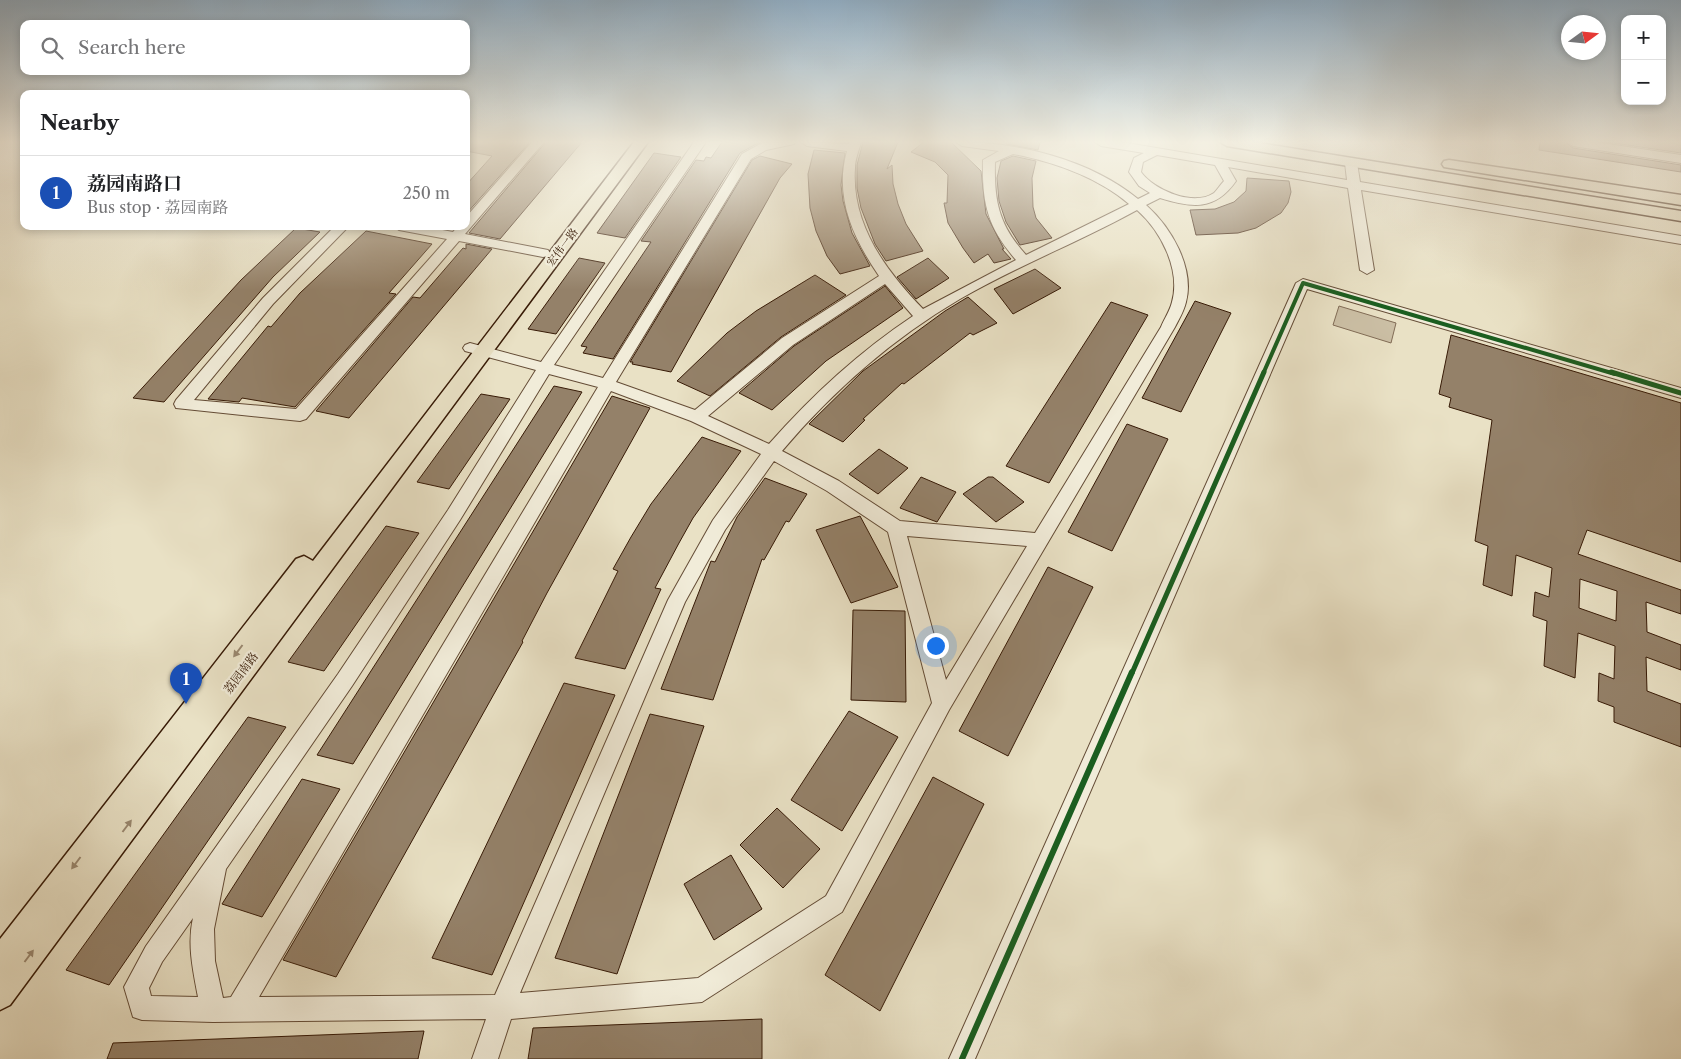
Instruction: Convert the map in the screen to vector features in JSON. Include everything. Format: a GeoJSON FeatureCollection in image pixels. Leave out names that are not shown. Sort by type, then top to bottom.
{"type":"FeatureCollection","features":[{"type":"Feature","properties":{"kind":"main road","name":"宏伟一路"},"geometry":{"type":"LineString","coordinates":[[476,350],[543,253],[590,191]]}},
{"type":"Feature","properties":{"kind":"main road","name":"宏伟一路"},"geometry":{"type":"LineString","coordinates":[[476,350],[602,191]]}},
{"type":"Feature","properties":{"kind":"main road"},"geometry":{"type":"LineString","coordinates":[[1557,191],[1681,216]]}},
{"type":"Feature","properties":{"kind":"main road"},"geometry":{"type":"LineString","coordinates":[[1623,191],[1681,200]]}},
{"type":"Feature","properties":{"kind":"main road","name":"荔园南路"},"geometry":{"type":"LineString","coordinates":[[0,962],[476,350]]}},
{"type":"Feature","properties":{"kind":"main road","name":"荔园南路"},"geometry":{"type":"LineString","coordinates":[[0,995],[476,350]]}},
{"type":"Feature","properties":{"kind":"street"},"geometry":{"type":"LineString","coordinates":[[470,220],[495,191]]}},
{"type":"Feature","properties":{"kind":"street"},"geometry":{"type":"LineString","coordinates":[[666,191],[546,366],[454,515],[356,664],[154,954],[136,987],[142,1008],[213,1010],[502,1007],[702,990],[834,904],[942,704],[1168,327],[1179,302],[1181,276],[1174,250],[1160,226],[1139,205],[1120,191]]}},
{"type":"Feature","properties":{"kind":"street"},"geometry":{"type":"LineString","coordinates":[[238,1009],[607,384],[725,191]]}},
{"type":"Feature","properties":{"kind":"street"},"geometry":{"type":"LineString","coordinates":[[849,191],[852,209],[870,254],[886,278],[921,316]]}},
{"type":"Feature","properties":{"kind":"street"},"geometry":{"type":"LineString","coordinates":[[989,191],[990,207],[997,228],[1024,261]]}},
{"type":"Feature","properties":{"kind":"street"},"geometry":{"type":"LineString","coordinates":[[1153,191],[1190,201],[1218,196],[1223,191]]}},
{"type":"Feature","properties":{"kind":"street"},"geometry":{"type":"LineString","coordinates":[[1355,191],[1367,270]]}},
{"type":"Feature","properties":{"kind":"street"},"geometry":{"type":"LineString","coordinates":[[1397,191],[1681,240]]}},
{"type":"Feature","properties":{"kind":"street"},"geometry":{"type":"LineString","coordinates":[[486,1059],[502,1007],[677,599],[722,519],[771,452],[795,424],[844,376],[921,316],[980,282],[1139,205],[1157,194]]}},
{"type":"Feature","properties":{"kind":"street"},"geometry":{"type":"LineString","coordinates":[[339,230],[268,300],[182,404],[300,415],[461,230]]}},
{"type":"Feature","properties":{"kind":"street"},"geometry":{"type":"LineString","coordinates":[[465,230],[543,253]]}},
{"type":"Feature","properties":{"kind":"street"},"geometry":{"type":"LineString","coordinates":[[697,417],[729,387],[791,338],[838,306],[886,278]]}},
{"type":"Feature","properties":{"kind":"street"},"geometry":{"type":"LineString","coordinates":[[962,1059],[1303,283],[1681,392]]}},
{"type":"Feature","properties":{"kind":"street"},"geometry":{"type":"LineString","coordinates":[[476,350],[546,366],[607,384],[697,417],[771,452],[832,486],[896,528],[1041,540]]}},
{"type":"Feature","properties":{"kind":"street"},"geometry":{"type":"LineString","coordinates":[[896,528],[942,704]]}},
{"type":"Feature","properties":{"kind":"street"},"geometry":{"type":"LineString","coordinates":[[213,1010],[203,961],[202,929],[217,864]]}},
{"type":"Feature","properties":{"kind":"shaded area"},"geometry":{"type":"Polygon","coordinates":[[[1339,306],[1396,323],[1391,343],[1333,325],[1339,306]]]}},
{"type":"Feature","properties":{"kind":"building"},"geometry":{"type":"Polygon","coordinates":[[[470,191],[486,191],[470,210],[470,191]]]}},
{"type":"Feature","properties":{"kind":"building"},"geometry":{"type":"Polygon","coordinates":[[[504,191],[540,191],[500,239],[469,233],[504,191]]]}},
{"type":"Feature","properties":{"kind":"building"},"geometry":{"type":"Polygon","coordinates":[[[627,191],[657,191],[625,238],[597,233],[627,191]]]}},
{"type":"Feature","properties":{"kind":"building"},"geometry":{"type":"Polygon","coordinates":[[[675,191],[716,191],[613,359],[583,353],[587,347],[581,346],[651,242],[641,241],[675,191]]]}},
{"type":"Feature","properties":{"kind":"building"},"geometry":{"type":"Polygon","coordinates":[[[733,191],[772,191],[671,372],[630,362],[733,191]]]}},
{"type":"Feature","properties":{"kind":"building"},"geometry":{"type":"Polygon","coordinates":[[[809,191],[842,191],[852,233],[870,266],[840,274],[827,256],[816,231],[810,208],[809,191]]]}},
{"type":"Feature","properties":{"kind":"building"},"geometry":{"type":"Polygon","coordinates":[[[858,191],[895,191],[906,224],[923,251],[886,261],[875,244],[861,208],[858,191]]]}},
{"type":"Feature","properties":{"kind":"building"},"geometry":{"type":"Polygon","coordinates":[[[947,191],[983,191],[986,214],[1004,249],[1002,249],[1011,259],[994,263],[988,254],[974,263],[948,223],[944,203],[947,203],[947,191]]]}},
{"type":"Feature","properties":{"kind":"building"},"geometry":{"type":"Polygon","coordinates":[[[998,191],[1032,191],[1033,207],[1036,218],[1052,238],[1020,245],[1006,222],[999,201],[998,191]]]}},
{"type":"Feature","properties":{"kind":"building"},"geometry":{"type":"Polygon","coordinates":[[[1246,191],[1291,192],[1288,203],[1281,213],[1256,228],[1238,233],[1196,235],[1190,210],[1215,209],[1234,202],[1246,191]]]}},
{"type":"Feature","properties":{"kind":"building"},"geometry":{"type":"Polygon","coordinates":[[[294,230],[320,232],[273,277],[164,402],[133,398],[241,280],[294,230]]]}},
{"type":"Feature","properties":{"kind":"building"},"geometry":{"type":"Polygon","coordinates":[[[366,231],[432,244],[389,293],[396,294],[295,407],[242,398],[239,402],[208,399],[268,326],[271,327],[300,293],[366,231]]]}},
{"type":"Feature","properties":{"kind":"building"},"geometry":{"type":"Polygon","coordinates":[[[466,244],[492,249],[349,418],[316,411],[413,297],[420,298],[463,248],[466,249],[466,244]]]}},
{"type":"Feature","properties":{"kind":"building"},"geometry":{"type":"Polygon","coordinates":[[[579,258],[605,263],[556,334],[528,329],[579,258]]]}},
{"type":"Feature","properties":{"kind":"building"},"geometry":{"type":"Polygon","coordinates":[[[928,258],[949,278],[916,299],[897,277],[928,258]]]}},
{"type":"Feature","properties":{"kind":"building"},"geometry":{"type":"Polygon","coordinates":[[[1035,269],[1061,288],[1013,314],[994,289],[1035,269]]]}},
{"type":"Feature","properties":{"kind":"building"},"geometry":{"type":"Polygon","coordinates":[[[815,275],[846,295],[781,337],[710,396],[677,381],[727,333],[756,311],[815,275]]]}},
{"type":"Feature","properties":{"kind":"building"},"geometry":{"type":"Polygon","coordinates":[[[885,286],[903,308],[826,361],[772,410],[739,393],[794,346],[885,286]]]}},
{"type":"Feature","properties":{"kind":"building"},"geometry":{"type":"Polygon","coordinates":[[[968,297],[997,323],[973,335],[970,333],[904,384],[902,383],[863,419],[865,420],[843,442],[809,424],[863,371],[945,311],[968,297]]]}},
{"type":"Feature","properties":{"kind":"building"},"geometry":{"type":"Polygon","coordinates":[[[1195,301],[1231,313],[1181,412],[1142,398],[1195,301]]]}},
{"type":"Feature","properties":{"kind":"building"},"geometry":{"type":"Polygon","coordinates":[[[1111,302],[1148,315],[1049,483],[1006,466],[1111,302]]]}},
{"type":"Feature","properties":{"kind":"building"},"geometry":{"type":"Polygon","coordinates":[[[1451,335],[1681,403],[1681,562],[1587,530],[1578,554],[1681,590],[1681,614],[1646,602],[1647,632],[1681,645],[1681,670],[1646,657],[1647,691],[1681,704],[1681,747],[1614,722],[1614,707],[1598,701],[1599,673],[1614,679],[1615,646],[1578,633],[1575,678],[1544,666],[1547,621],[1533,616],[1535,592],[1549,597],[1552,568],[1516,555],[1512,596],[1483,585],[1488,546],[1475,541],[1492,420],[1449,407],[1451,398],[1439,394],[1451,335]],[[1580,579],[1579,608],[1616,621],[1617,591],[1580,579]]]}},
{"type":"Feature","properties":{"kind":"building"},"geometry":{"type":"Polygon","coordinates":[[[554,386],[582,392],[353,764],[317,755],[554,386]]]}},
{"type":"Feature","properties":{"kind":"building"},"geometry":{"type":"Polygon","coordinates":[[[481,394],[510,399],[449,489],[417,482],[481,394]]]}},
{"type":"Feature","properties":{"kind":"building"},"geometry":{"type":"Polygon","coordinates":[[[612,396],[650,408],[547,593],[523,642],[336,977],[283,960],[612,396]]]}},
{"type":"Feature","properties":{"kind":"building"},"geometry":{"type":"Polygon","coordinates":[[[1127,424],[1168,439],[1112,551],[1068,532],[1127,424]]]}},
{"type":"Feature","properties":{"kind":"building"},"geometry":{"type":"Polygon","coordinates":[[[702,437],[741,451],[693,518],[655,588],[661,589],[625,669],[575,658],[618,571],[613,569],[631,537],[651,504],[702,437]]]}},
{"type":"Feature","properties":{"kind":"building"},"geometry":{"type":"Polygon","coordinates":[[[879,449],[908,468],[878,494],[849,474],[879,449]]]}},
{"type":"Feature","properties":{"kind":"building"},"geometry":{"type":"Polygon","coordinates":[[[921,477],[956,492],[937,522],[900,508],[921,477]]]}},
{"type":"Feature","properties":{"kind":"building"},"geometry":{"type":"Polygon","coordinates":[[[988,477],[993,477],[1024,502],[996,522],[963,494],[988,477]]]}},
{"type":"Feature","properties":{"kind":"building"},"geometry":{"type":"Polygon","coordinates":[[[765,478],[807,494],[789,522],[786,521],[764,560],[762,559],[713,700],[661,689],[711,561],[715,562],[737,517],[765,478]]]}},
{"type":"Feature","properties":{"kind":"building"},"geometry":{"type":"Polygon","coordinates":[[[860,516],[898,587],[851,603],[816,530],[860,516]]]}},
{"type":"Feature","properties":{"kind":"building"},"geometry":{"type":"Polygon","coordinates":[[[386,526],[419,533],[324,671],[288,662],[386,526]]]}},
{"type":"Feature","properties":{"kind":"building"},"geometry":{"type":"Polygon","coordinates":[[[1048,567],[1093,587],[1008,756],[959,731],[1048,567]]]}},
{"type":"Feature","properties":{"kind":"building"},"geometry":{"type":"Polygon","coordinates":[[[853,610],[905,611],[906,702],[851,700],[853,610]]]}},
{"type":"Feature","properties":{"kind":"building"},"geometry":{"type":"Polygon","coordinates":[[[564,683],[615,695],[492,975],[432,958],[564,683]]]}},
{"type":"Feature","properties":{"kind":"building"},"geometry":{"type":"Polygon","coordinates":[[[849,711],[898,737],[842,831],[791,800],[849,711]]]}},
{"type":"Feature","properties":{"kind":"building"},"geometry":{"type":"Polygon","coordinates":[[[650,714],[704,726],[617,974],[555,958],[650,714]]]}},
{"type":"Feature","properties":{"kind":"building"},"geometry":{"type":"Polygon","coordinates":[[[248,717],[286,727],[109,985],[66,970],[248,717]]]}},
{"type":"Feature","properties":{"kind":"building"},"geometry":{"type":"Polygon","coordinates":[[[933,777],[984,804],[880,1011],[825,975],[933,777]]]}},
{"type":"Feature","properties":{"kind":"building"},"geometry":{"type":"Polygon","coordinates":[[[302,779],[340,789],[262,917],[222,904],[302,779]]]}},
{"type":"Feature","properties":{"kind":"building"},"geometry":{"type":"Polygon","coordinates":[[[777,808],[820,849],[783,888],[740,845],[777,808]]]}},
{"type":"Feature","properties":{"kind":"building"},"geometry":{"type":"Polygon","coordinates":[[[731,855],[762,909],[714,940],[684,884],[731,855]]]}},
{"type":"Feature","properties":{"kind":"building"},"geometry":{"type":"Polygon","coordinates":[[[762,1019],[762,1059],[528,1059],[533,1028],[762,1019]]]}},
{"type":"Feature","properties":{"kind":"building"},"geometry":{"type":"Polygon","coordinates":[[[424,1031],[418,1059],[107,1059],[113,1043],[424,1031]]]}},
{"type":"Feature","properties":{"kind":"cycle path"},"geometry":{"type":"LineString","coordinates":[[962,1059],[1303,283],[1681,393]]}},
{"type":"Feature","properties":{"kind":"place","name":"荔园南路口"},"geometry":{"type":"Point","coordinates":[186,704]}}]}
